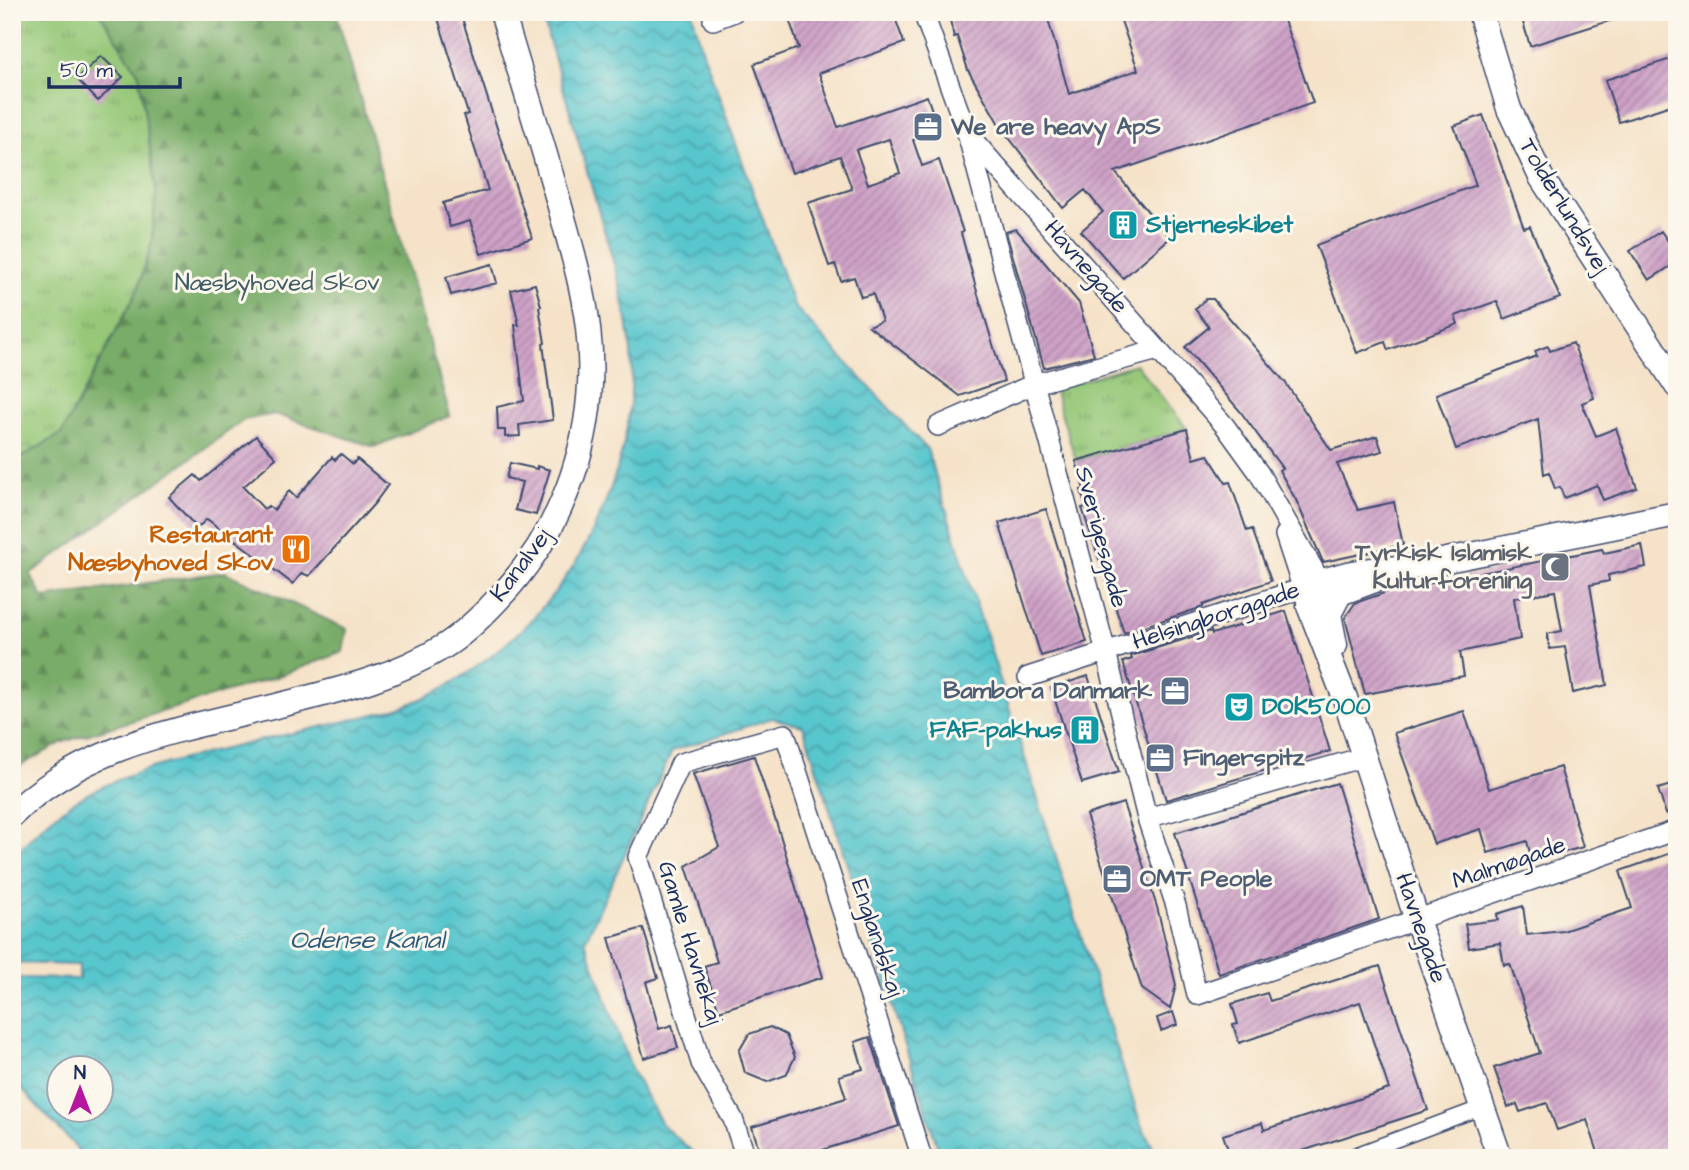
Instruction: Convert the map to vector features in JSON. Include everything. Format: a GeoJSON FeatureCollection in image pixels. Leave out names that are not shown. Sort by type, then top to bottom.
{"type":"FeatureCollection","features":[{"type":"Feature","properties":{"kind":"street","name":"Kanalvej"},"geometry":{"type":"LineString","coordinates":[[12,815],[46,787],[110,751],[150,737],[359,685],[421,659],[446,645],[480,619],[531,561],[552,527],[569,488],[582,442],[589,404],[591,363],[581,284],[502,12]]}},
{"type":"Feature","properties":{"kind":"street"},"geometry":{"type":"LineString","coordinates":[[713,20],[734,12]]}},
{"type":"Feature","properties":{"kind":"street","name":"Havnegade"},"geometry":{"type":"LineString","coordinates":[[923,12],[967,133],[1225,426],[1259,473],[1314,570],[1315,594],[1345,698],[1417,920],[1500,1158]]}},
{"type":"Feature","properties":{"kind":"street","name":"Tolderlundsvej"},"geometry":{"type":"LineString","coordinates":[[1480,12],[1509,109],[1541,177],[1677,386]]}},
{"type":"Feature","properties":{"kind":"street","name":"Sverigesgade"},"geometry":{"type":"LineString","coordinates":[[967,133],[1106,652],[1147,818],[1176,906],[1196,995]]}},
{"type":"Feature","properties":{"kind":"street"},"geometry":{"type":"LineString","coordinates":[[937,426],[1034,384],[1158,350]]}},
{"type":"Feature","properties":{"kind":"street","name":"Helsingborggade"},"geometry":{"type":"LineString","coordinates":[[1028,677],[1106,652],[1315,594],[1337,575],[1366,569],[1407,568],[1677,514]]}},
{"type":"Feature","properties":{"kind":"street","name":"Gamle Havnekaj"},"geometry":{"type":"LineString","coordinates":[[746,1158],[733,1119],[701,1063],[638,857],[681,763],[785,734]]}},
{"type":"Feature","properties":{"kind":"street","name":"Englandskaj"},"geometry":{"type":"LineString","coordinates":[[785,734],[922,1158]]}},
{"type":"Feature","properties":{"kind":"street"},"geometry":{"type":"LineString","coordinates":[[1147,818],[1364,757]]}},
{"type":"Feature","properties":{"kind":"street","name":"Malmøgade"},"geometry":{"type":"LineString","coordinates":[[1196,995],[1677,830]]}},
{"type":"Feature","properties":{"kind":"street"},"geometry":{"type":"LineString","coordinates":[[1347,1158],[1483,1107]]}},
{"type":"Feature","properties":{"kind":"green space"},"geometry":{"type":"Polygon","coordinates":[[[12,12],[99,12],[139,74],[156,190],[152,241],[138,289],[62,434],[22,457],[12,453],[12,12]]]}},
{"type":"Feature","properties":{"kind":"green space","name":"Næsbyhoved Skov"},"geometry":{"type":"Polygon","coordinates":[[[99,12],[336,12],[450,416],[374,447],[275,414],[244,420],[30,574],[43,598],[225,572],[347,629],[343,652],[276,677],[63,742],[18,767],[12,780],[12,453],[22,457],[62,433],[138,289],[152,241],[156,190],[139,74],[99,12]]]}},
{"type":"Feature","properties":{"kind":"green space"},"geometry":{"type":"Polygon","coordinates":[[[1136,364],[1187,429],[1076,461],[1054,389],[1136,364]]]}},
{"type":"Feature","properties":{"kind":"water","name":"Odense Kanal"},"geometry":{"type":"Polygon","coordinates":[[[541,12],[692,12],[702,49],[794,306],[927,449],[1141,1125],[1159,1158],[941,1158],[803,726],[772,718],[672,751],[585,941],[632,1071],[663,1126],[700,1158],[77,1157],[77,1148],[54,1124],[116,1124],[116,1054],[46,1054],[46,1115],[12,1079],[12,978],[79,979],[79,965],[12,963],[12,856],[41,828],[72,803],[90,793],[148,769],[391,710],[434,693],[496,652],[531,620],[566,577],[599,518],[612,485],[628,419],[631,352],[617,276],[541,12]]]}},
{"type":"Feature","properties":{"kind":"building"},"geometry":{"type":"Polygon","coordinates":[[[436,12],[460,12],[532,238],[481,254],[470,221],[450,227],[443,203],[488,190],[464,115],[468,114],[436,12]]]}},
{"type":"Feature","properties":{"kind":"building"},"geometry":{"type":"Polygon","coordinates":[[[807,12],[893,12],[904,43],[819,73],[838,127],[927,96],[939,131],[913,140],[922,166],[939,160],[963,232],[961,233],[976,288],[1004,381],[960,396],[869,326],[882,321],[873,294],[861,297],[854,277],[841,281],[835,264],[829,266],[808,203],[852,189],[840,156],[792,173],[754,64],[799,48],[789,19],[807,12]],[[889,139],[856,150],[868,184],[900,173],[889,139]]]}},
{"type":"Feature","properties":{"kind":"building"},"geometry":{"type":"Polygon","coordinates":[[[948,12],[1046,12],[1069,94],[1138,70],[1118,12],[1281,12],[1313,103],[1115,172],[1170,238],[1123,278],[1081,231],[1103,212],[1085,190],[1063,208],[1000,126],[968,70],[957,36],[954,37],[948,12]]]}},
{"type":"Feature","properties":{"kind":"building"},"geometry":{"type":"Polygon","coordinates":[[[1520,12],[1628,12],[1628,15],[1530,46],[1520,12]]]}},
{"type":"Feature","properties":{"kind":"building"},"geometry":{"type":"Polygon","coordinates":[[[101,56],[123,77],[98,101],[77,79],[101,56]]]}},
{"type":"Feature","properties":{"kind":"building"},"geometry":{"type":"Polygon","coordinates":[[[1677,57],[1677,103],[1619,122],[1605,80],[1677,57]]]}},
{"type":"Feature","properties":{"kind":"building"},"geometry":{"type":"Polygon","coordinates":[[[1483,115],[1524,228],[1530,226],[1560,298],[1504,319],[1497,301],[1455,316],[1458,324],[1388,350],[1385,342],[1357,353],[1316,245],[1476,185],[1454,126],[1483,115]]]}},
{"type":"Feature","properties":{"kind":"building"},"geometry":{"type":"Polygon","coordinates":[[[1016,229],[1079,303],[1094,355],[1044,368],[1006,232],[1016,229]]]}},
{"type":"Feature","properties":{"kind":"building"},"geometry":{"type":"Polygon","coordinates":[[[1661,231],[1677,254],[1677,262],[1649,280],[1630,251],[1661,231]]]}},
{"type":"Feature","properties":{"kind":"building"},"geometry":{"type":"Polygon","coordinates":[[[492,264],[497,283],[451,295],[446,277],[492,264]]]}},
{"type":"Feature","properties":{"kind":"building"},"geometry":{"type":"Polygon","coordinates":[[[535,284],[541,306],[553,420],[519,425],[520,436],[505,437],[505,430],[498,430],[497,407],[524,401],[515,325],[519,325],[511,290],[535,284]]]}},
{"type":"Feature","properties":{"kind":"building"},"geometry":{"type":"Polygon","coordinates":[[[1206,299],[1213,299],[1285,382],[1331,450],[1377,436],[1382,451],[1337,464],[1358,510],[1394,502],[1403,545],[1323,562],[1296,500],[1279,470],[1282,468],[1240,411],[1185,347],[1209,327],[1195,309],[1206,299]]]}},
{"type":"Feature","properties":{"kind":"building"},"geometry":{"type":"Polygon","coordinates":[[[1573,343],[1594,398],[1582,403],[1596,436],[1616,428],[1637,488],[1603,500],[1597,485],[1564,498],[1560,487],[1555,489],[1549,472],[1544,474],[1538,419],[1456,449],[1436,394],[1537,356],[1535,351],[1548,346],[1550,351],[1573,343]]]}},
{"type":"Feature","properties":{"kind":"building"},"geometry":{"type":"Polygon","coordinates":[[[1187,429],[1194,459],[1208,455],[1226,483],[1230,482],[1247,531],[1252,529],[1271,581],[1124,633],[1082,508],[1086,507],[1081,490],[1084,490],[1076,461],[1187,429]]]}},
{"type":"Feature","properties":{"kind":"building"},"geometry":{"type":"Polygon","coordinates":[[[256,436],[276,458],[243,487],[264,509],[268,506],[274,510],[289,491],[296,498],[332,457],[335,460],[341,454],[353,464],[357,459],[388,485],[309,576],[302,573],[293,584],[207,519],[197,528],[169,497],[195,475],[201,481],[256,436]]]}},
{"type":"Feature","properties":{"kind":"building"},"geometry":{"type":"Polygon","coordinates":[[[510,463],[550,470],[536,515],[515,510],[522,482],[506,478],[510,463]]]}},
{"type":"Feature","properties":{"kind":"building"},"geometry":{"type":"Polygon","coordinates":[[[1046,509],[1087,642],[1041,656],[999,523],[1046,509]]]}},
{"type":"Feature","properties":{"kind":"building"},"geometry":{"type":"Polygon","coordinates":[[[1642,545],[1646,567],[1608,575],[1609,581],[1590,585],[1607,685],[1573,693],[1565,647],[1550,649],[1547,634],[1562,631],[1555,591],[1514,598],[1520,639],[1460,652],[1464,676],[1365,694],[1345,618],[1355,603],[1387,592],[1602,549],[1604,553],[1642,545]]]}},
{"type":"Feature","properties":{"kind":"building"},"geometry":{"type":"Polygon","coordinates":[[[1286,611],[1330,751],[1166,800],[1123,662],[1132,659],[1131,656],[1286,611]]]}},
{"type":"Feature","properties":{"kind":"building","name":"FAF-pakhus"},"geometry":{"type":"Polygon","coordinates":[[[1088,676],[1119,772],[1082,783],[1051,688],[1088,676]]]}},
{"type":"Feature","properties":{"kind":"building"},"geometry":{"type":"Polygon","coordinates":[[[1464,711],[1489,789],[1560,767],[1583,847],[1532,861],[1527,841],[1488,853],[1481,829],[1434,844],[1394,733],[1464,711]]]}},
{"type":"Feature","properties":{"kind":"building"},"geometry":{"type":"Polygon","coordinates":[[[754,756],[823,977],[719,1011],[704,966],[717,962],[686,866],[719,847],[693,774],[754,756]]]}},
{"type":"Feature","properties":{"kind":"building"},"geometry":{"type":"Polygon","coordinates":[[[1337,783],[1379,919],[1219,974],[1175,833],[1337,783]]]}},
{"type":"Feature","properties":{"kind":"building"},"geometry":{"type":"Polygon","coordinates":[[[1677,783],[1677,810],[1666,814],[1658,789],[1677,783]]]}},
{"type":"Feature","properties":{"kind":"building"},"geometry":{"type":"Polygon","coordinates":[[[1123,803],[1157,907],[1176,985],[1170,1009],[1142,989],[1086,815],[1123,803]]]}},
{"type":"Feature","properties":{"kind":"building"},"geometry":{"type":"Polygon","coordinates":[[[1677,851],[1677,887],[1669,889],[1677,913],[1677,1158],[1600,1158],[1587,1120],[1557,1130],[1547,1103],[1520,1112],[1517,1104],[1508,1107],[1494,1068],[1540,1053],[1510,964],[1504,965],[1500,943],[1469,948],[1465,924],[1498,920],[1497,914],[1523,906],[1527,935],[1563,931],[1632,908],[1620,871],[1677,851]]]}},
{"type":"Feature","properties":{"kind":"building"},"geometry":{"type":"Polygon","coordinates":[[[643,928],[658,978],[646,982],[659,1029],[672,1025],[678,1048],[644,1058],[609,938],[643,928]]]}},
{"type":"Feature","properties":{"kind":"building"},"geometry":{"type":"Polygon","coordinates":[[[1380,966],[1428,1110],[1281,1158],[1236,1158],[1234,1154],[1230,1155],[1223,1135],[1262,1123],[1264,1130],[1389,1089],[1360,1002],[1239,1043],[1233,1025],[1238,1024],[1232,1004],[1267,993],[1270,1001],[1380,966]]]}},
{"type":"Feature","properties":{"kind":"building"},"geometry":{"type":"Polygon","coordinates":[[[1173,1012],[1177,1025],[1161,1031],[1157,1018],[1173,1012]]]}},
{"type":"Feature","properties":{"kind":"building"},"geometry":{"type":"Polygon","coordinates":[[[770,1027],[786,1035],[795,1057],[786,1075],[767,1082],[745,1073],[739,1051],[749,1034],[770,1027]]]}},
{"type":"Feature","properties":{"kind":"building"},"geometry":{"type":"Polygon","coordinates":[[[870,1037],[899,1126],[813,1153],[815,1158],[762,1158],[752,1127],[846,1098],[839,1076],[863,1069],[855,1042],[870,1037]]]}},
{"type":"Feature","properties":{"kind":"place","name":"We are heavy ApS"},"geometry":{"type":"Point","coordinates":[928,127]}},
{"type":"Feature","properties":{"kind":"place","name":"Stjerneskibet"},"geometry":{"type":"Point","coordinates":[1123,225]}},
{"type":"Feature","properties":{"kind":"place","name":"Restaurant Næsbyhoved Skov"},"geometry":{"type":"Point","coordinates":[296,549]}},
{"type":"Feature","properties":{"kind":"place","name":"Tyrkisk Islamisk Kulturforening"},"geometry":{"type":"Point","coordinates":[1555,567]}},
{"type":"Feature","properties":{"kind":"place","name":"Bambora Danmark"},"geometry":{"type":"Point","coordinates":[1175,691]}},
{"type":"Feature","properties":{"kind":"place","name":"DOK5000"},"geometry":{"type":"Point","coordinates":[1239,707]}},
{"type":"Feature","properties":{"kind":"place","name":"FAF-pakhus"},"geometry":{"type":"Point","coordinates":[1085,730]}},
{"type":"Feature","properties":{"kind":"place","name":"Fingerspitz"},"geometry":{"type":"Point","coordinates":[1160,758]}},
{"type":"Feature","properties":{"kind":"place","name":"OMT People"},"geometry":{"type":"Point","coordinates":[1117,879]}}]}
